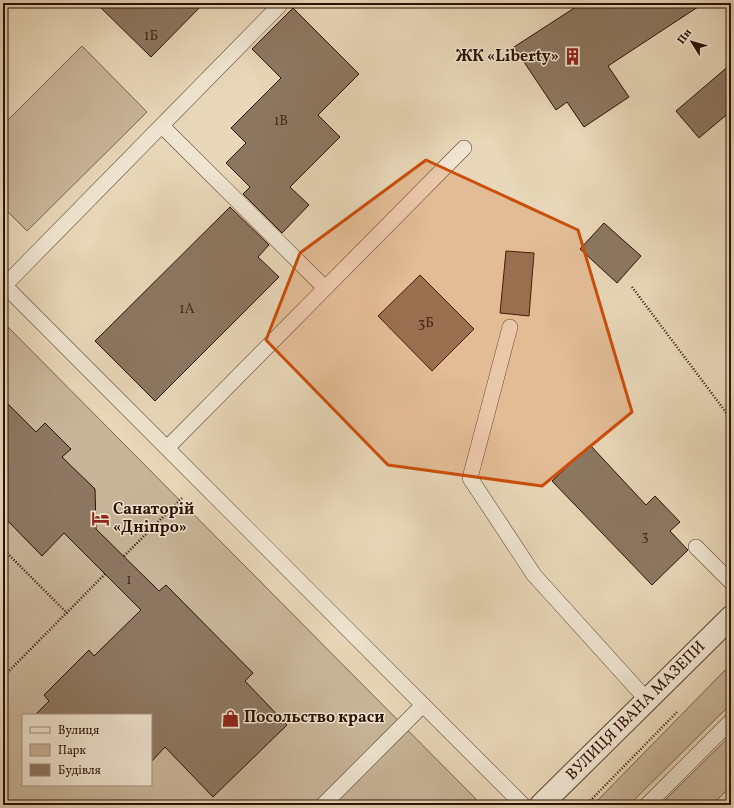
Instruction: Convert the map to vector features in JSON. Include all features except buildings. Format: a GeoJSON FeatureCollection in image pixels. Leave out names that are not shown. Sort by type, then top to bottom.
{"type":"FeatureCollection","features":[{"type":"Feature","properties":{"kind":"street","name":"ВУЛИЦЯ ІВАНА МАЗЕПИ"},"geometry":{"type":"LineString","coordinates":[[541,805],[731,617]]}},
{"type":"Feature","properties":{"kind":"lane"},"geometry":{"type":"LineString","coordinates":[[279,6],[162,126],[4,284],[523,805]]}},
{"type":"Feature","properties":{"kind":"lane"},"geometry":{"type":"LineString","coordinates":[[162,126],[325,288]]}},
{"type":"Feature","properties":{"kind":"lane"},"geometry":{"type":"LineString","coordinates":[[167,448],[464,148]]}},
{"type":"Feature","properties":{"kind":"lane"},"geometry":{"type":"LineString","coordinates":[[510,327],[470,478],[534,575],[647,700]]}},
{"type":"Feature","properties":{"kind":"lane"},"geometry":{"type":"LineString","coordinates":[[696,547],[731,582]]}},
{"type":"Feature","properties":{"kind":"lane"},"geometry":{"type":"LineString","coordinates":[[322,805],[423,705]]}},
{"type":"Feature","properties":{"kind":"lane"},"geometry":{"type":"LineString","coordinates":[[647,805],[731,721]]}},
{"type":"Feature","properties":{"kind":"path"},"geometry":{"type":"LineString","coordinates":[[632,287],[731,419]]}},
{"type":"Feature","properties":{"kind":"path"},"geometry":{"type":"LineString","coordinates":[[124,556],[199,480]]}},
{"type":"Feature","properties":{"kind":"path"},"geometry":{"type":"LineString","coordinates":[[3,548],[67,613]]}},
{"type":"Feature","properties":{"kind":"path"},"geometry":{"type":"LineString","coordinates":[[3,677],[105,574]]}},
{"type":"Feature","properties":{"kind":"path"},"geometry":{"type":"LineString","coordinates":[[586,805],[681,708]]}},
{"type":"Feature","properties":{"kind":"highlighted area"},"geometry":{"type":"Polygon","coordinates":[[[426,160],[578,230],[632,412],[542,486],[388,465],[266,340],[300,253],[426,160]]]}},
{"type":"Feature","properties":{"kind":"green space"},"geometry":{"type":"Polygon","coordinates":[[[82,46],[147,112],[27,231],[3,207],[3,125],[82,46]]]}},
{"type":"Feature","properties":{"kind":"green space","name":"Санаторій «Дніпро»"},"geometry":{"type":"Polygon","coordinates":[[[3,322],[476,799],[470,805],[3,805],[3,322]]]}},
{"type":"Feature","properties":{"kind":"green space"},"geometry":{"type":"Polygon","coordinates":[[[731,664],[731,704],[629,805],[593,805],[731,664]]]}},
{"type":"Feature","properties":{"kind":"green space"},"geometry":{"type":"Polygon","coordinates":[[[731,735],[731,786],[712,805],[660,805],[731,735]]]}},
{"type":"Feature","properties":{"kind":"place","name":"ЖК «Liberty»"},"geometry":{"type":"Point","coordinates":[572,57]}},
{"type":"Feature","properties":{"kind":"place","name":"Санаторій «Дніпро»"},"geometry":{"type":"Point","coordinates":[100,519]}},
{"type":"Feature","properties":{"kind":"place","name":"Посольство краси"},"geometry":{"type":"Point","coordinates":[231,718]}}]}
